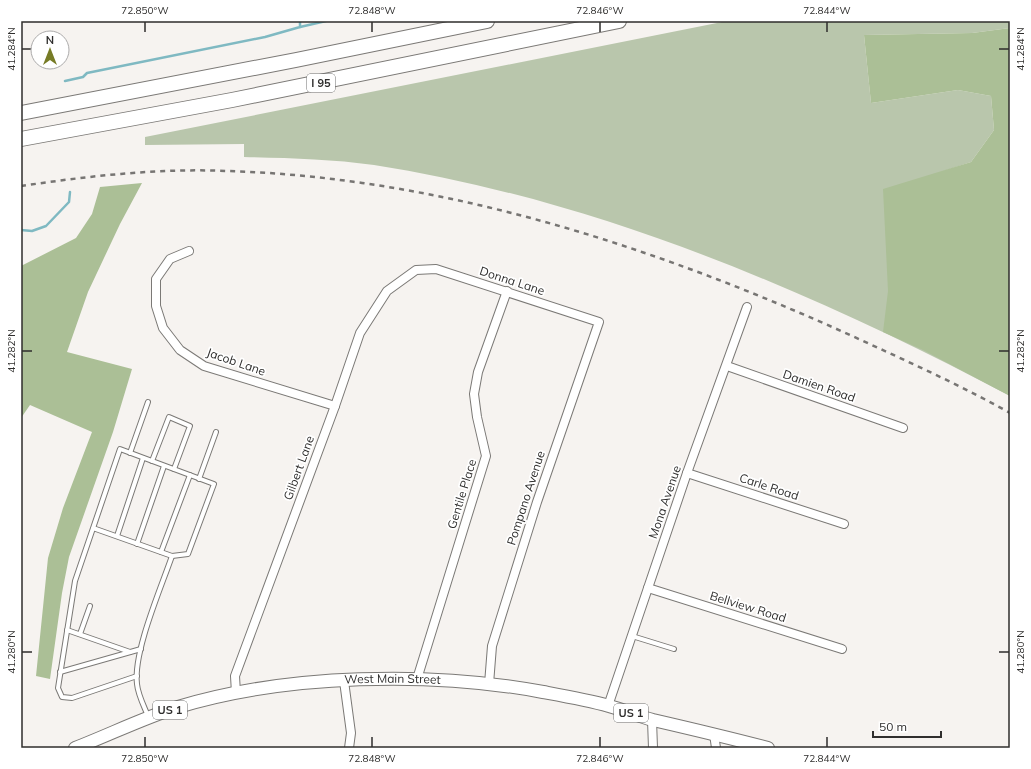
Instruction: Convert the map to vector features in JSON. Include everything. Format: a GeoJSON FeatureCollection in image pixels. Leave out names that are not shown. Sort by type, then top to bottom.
{"type":"FeatureCollection","features":[{"type":"Feature","properties":{"kind":"highway","name":"I 95"},"geometry":{"type":"LineString","coordinates":[[21,113],[304,59],[487,21]]}},
{"type":"Feature","properties":{"kind":"highway","name":"I 95"},"geometry":{"type":"LineString","coordinates":[[21,139],[232,100],[619,21]]}},
{"type":"Feature","properties":{"kind":"main road","name":"West Main Street"},"geometry":{"type":"LineString","coordinates":[[75,748],[177,707],[236,693],[290,685],[344,681],[417,679],[489,684],[543,692],[608,706],[652,720],[768,748]]}},
{"type":"Feature","properties":{"kind":"street","name":"Jacob Lane"},"geometry":{"type":"LineString","coordinates":[[189,251],[170,259],[156,279],[156,306],[163,328],[180,350],[204,366],[335,406]]}},
{"type":"Feature","properties":{"kind":"street","name":"Donna Lane"},"geometry":{"type":"LineString","coordinates":[[416,270],[436,269],[599,322]]}},
{"type":"Feature","properties":{"kind":"street","name":"Gilbert Lane"},"geometry":{"type":"LineString","coordinates":[[236,693],[235,676],[335,406],[360,333],[387,291],[416,270]]}},
{"type":"Feature","properties":{"kind":"street","name":"Gentile Place"},"geometry":{"type":"LineString","coordinates":[[417,679],[486,456],[477,417],[474,394],[478,372],[507,291]]}},
{"type":"Feature","properties":{"kind":"street","name":"Mona Avenue"},"geometry":{"type":"LineString","coordinates":[[608,706],[687,473],[727,366],[747,307]]}},
{"type":"Feature","properties":{"kind":"street","name":"Pompano Avenue"},"geometry":{"type":"LineString","coordinates":[[489,684],[495,639],[537,502],[599,322]]}},
{"type":"Feature","properties":{"kind":"street","name":"Damien Road"},"geometry":{"type":"LineString","coordinates":[[727,366],[903,428]]}},
{"type":"Feature","properties":{"kind":"street","name":"Carle Road"},"geometry":{"type":"LineString","coordinates":[[687,473],[844,524]]}},
{"type":"Feature","properties":{"kind":"street","name":"Bellview Road"},"geometry":{"type":"LineString","coordinates":[[648,588],[842,648]]}},
{"type":"Feature","properties":{"kind":"street"},"geometry":{"type":"LineString","coordinates":[[344,681],[351,733],[349,748]]}},
{"type":"Feature","properties":{"kind":"street"},"geometry":{"type":"LineString","coordinates":[[652,720],[653,748]]}},
{"type":"Feature","properties":{"kind":"street"},"geometry":{"type":"LineString","coordinates":[[714,734],[716,748]]}},
{"type":"Feature","properties":{"kind":"lane"},"geometry":{"type":"LineString","coordinates":[[130,453],[148,402]]}},
{"type":"Feature","properties":{"kind":"lane"},"geometry":{"type":"LineString","coordinates":[[152,461],[169,417],[190,426],[174,469]]}},
{"type":"Feature","properties":{"kind":"lane"},"geometry":{"type":"LineString","coordinates":[[199,479],[216,432]]}},
{"type":"Feature","properties":{"kind":"lane"},"geometry":{"type":"LineString","coordinates":[[93,528],[172,556],[188,554],[214,484],[120,449],[93,528],[75,581],[58,688],[62,697],[66,698],[137,676]]}},
{"type":"Feature","properties":{"kind":"lane"},"geometry":{"type":"LineString","coordinates":[[117,536],[143,458]]}},
{"type":"Feature","properties":{"kind":"lane"},"geometry":{"type":"LineString","coordinates":[[137,544],[164,466]]}},
{"type":"Feature","properties":{"kind":"lane"},"geometry":{"type":"LineString","coordinates":[[161,552],[190,475]]}},
{"type":"Feature","properties":{"kind":"lane"},"geometry":{"type":"LineString","coordinates":[[148,719],[137,684],[137,676],[144,634],[172,556]]}},
{"type":"Feature","properties":{"kind":"lane"},"geometry":{"type":"LineString","coordinates":[[80,634],[90,606]]}},
{"type":"Feature","properties":{"kind":"lane"},"geometry":{"type":"LineString","coordinates":[[67,630],[130,652]]}},
{"type":"Feature","properties":{"kind":"lane"},"geometry":{"type":"LineString","coordinates":[[632,636],[674,649]]}},
{"type":"Feature","properties":{"kind":"lane"},"geometry":{"type":"LineString","coordinates":[[60,672],[141,649]]}},
{"type":"Feature","properties":{"kind":"green space"},"geometry":{"type":"Polygon","coordinates":[[[727,21],[1010,21],[1010,28],[972,33],[864,35],[871,103],[958,90],[991,96],[994,130],[971,162],[929,176],[1010,396],[935,357],[780,286],[701,254],[621,226],[540,201],[457,181],[374,165],[326,160],[244,157],[244,144],[145,145],[145,137],[727,21]]]}},
{"type":"Feature","properties":{"kind":"green space"},"geometry":{"type":"Polygon","coordinates":[[[1010,28],[1010,396],[923,350],[883,332],[888,291],[883,189],[971,162],[994,130],[991,96],[958,90],[871,103],[864,35],[972,33],[1010,28]]]}},
{"type":"Feature","properties":{"kind":"green space"},"geometry":{"type":"Polygon","coordinates":[[[142,183],[120,224],[88,292],[67,352],[132,369],[113,432],[69,557],[62,593],[50,679],[36,676],[48,558],[63,508],[92,432],[30,405],[21,418],[21,266],[76,238],[92,214],[100,187],[142,183]]]}},
{"type":"Feature","properties":{"kind":"waterway"},"geometry":{"type":"LineString","coordinates":[[65,81],[83,77],[87,73],[265,37],[300,27],[300,21]]}},
{"type":"Feature","properties":{"kind":"waterway"},"geometry":{"type":"LineString","coordinates":[[300,27],[326,21]]}},
{"type":"Feature","properties":{"kind":"waterway"},"geometry":{"type":"LineString","coordinates":[[21,230],[32,231],[46,226],[69,202],[70,192]]}},
{"type":"Feature","properties":{"kind":"railway"},"geometry":{"type":"LineString","coordinates":[[21,186],[72,179],[150,172],[202,170],[228,171],[310,177],[392,188],[472,204],[552,224],[631,248],[709,276],[786,307],[861,340],[955,384],[1010,413]]}}]}
